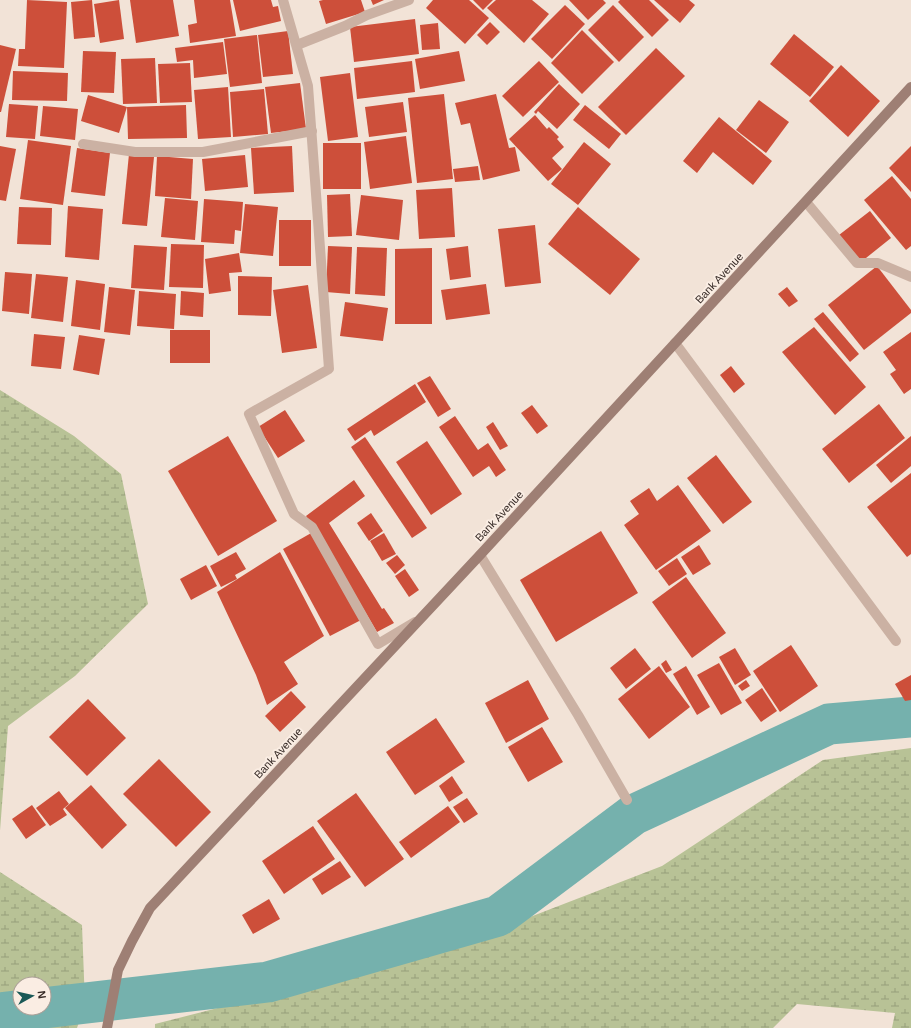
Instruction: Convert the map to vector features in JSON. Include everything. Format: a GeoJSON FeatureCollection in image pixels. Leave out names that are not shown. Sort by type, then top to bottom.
{"type":"FeatureCollection","features":[{"type":"Feature","properties":{"kind":"street"},"geometry":{"type":"LineString","coordinates":[[283,0],[308,86],[329,369],[249,414],[294,514],[312,527],[378,644],[420,619]]}},
{"type":"Feature","properties":{"kind":"street"},"geometry":{"type":"LineString","coordinates":[[297,45],[345,26],[367,15],[409,0]]}},
{"type":"Feature","properties":{"kind":"street","name":"Bank Avenue"},"geometry":{"type":"LineString","coordinates":[[107,1028],[118,970],[150,908],[480,555],[911,87]]}},
{"type":"Feature","properties":{"kind":"street"},"geometry":{"type":"LineString","coordinates":[[83,144],[135,152],[203,152],[312,131]]}},
{"type":"Feature","properties":{"kind":"street"},"geometry":{"type":"LineString","coordinates":[[806,202],[857,263],[878,263],[911,277]]}},
{"type":"Feature","properties":{"kind":"street"},"geometry":{"type":"LineString","coordinates":[[675,343],[896,641]]}},
{"type":"Feature","properties":{"kind":"street"},"geometry":{"type":"LineString","coordinates":[[480,555],[574,708],[627,800]]}},
{"type":"Feature","properties":{"kind":"green space"},"geometry":{"type":"Polygon","coordinates":[[[0,390],[74,436],[121,474],[148,604],[75,676],[8,726],[0,831],[0,390]]]}},
{"type":"Feature","properties":{"kind":"green space"},"geometry":{"type":"Polygon","coordinates":[[[911,748],[911,1028],[892,1028],[895,1013],[797,1004],[773,1028],[155,1028],[155,1024],[442,951],[662,866],[823,760],[911,748]]]}},
{"type":"Feature","properties":{"kind":"green space"},"geometry":{"type":"Polygon","coordinates":[[[0,872],[82,925],[85,1004],[77,1028],[0,1028],[0,872]]]}},
{"type":"Feature","properties":{"kind":"building"},"geometry":{"type":"Polygon","coordinates":[[[27,0],[67,2],[64,68],[18,66],[19,49],[25,49],[27,0]]]}},
{"type":"Feature","properties":{"kind":"building"},"geometry":{"type":"Polygon","coordinates":[[[92,0],[95,37],[74,39],[71,2],[92,0]]]}},
{"type":"Feature","properties":{"kind":"building"},"geometry":{"type":"Polygon","coordinates":[[[119,0],[124,39],[100,43],[94,4],[119,0]]]}},
{"type":"Feature","properties":{"kind":"building"},"geometry":{"type":"Polygon","coordinates":[[[130,0],[173,0],[179,36],[136,43],[130,0]]]}},
{"type":"Feature","properties":{"kind":"building"},"geometry":{"type":"Polygon","coordinates":[[[194,0],[230,0],[236,36],[190,43],[188,25],[197,23],[194,0]]]}},
{"type":"Feature","properties":{"kind":"building"},"geometry":{"type":"Polygon","coordinates":[[[233,0],[271,0],[273,7],[278,6],[281,21],[240,31],[233,0]]]}},
{"type":"Feature","properties":{"kind":"building"},"geometry":{"type":"Polygon","coordinates":[[[361,0],[365,12],[326,24],[319,1],[361,0]]]}},
{"type":"Feature","properties":{"kind":"building"},"geometry":{"type":"Polygon","coordinates":[[[371,0],[384,0],[373,5],[371,0]]]}},
{"type":"Feature","properties":{"kind":"building"},"geometry":{"type":"Polygon","coordinates":[[[433,0],[469,0],[489,18],[465,44],[426,8],[433,0]]]}},
{"type":"Feature","properties":{"kind":"building"},"geometry":{"type":"Polygon","coordinates":[[[473,0],[493,0],[483,10],[473,0]]]}},
{"type":"Feature","properties":{"kind":"building"},"geometry":{"type":"Polygon","coordinates":[[[496,0],[532,0],[549,14],[524,43],[487,8],[496,0]]]}},
{"type":"Feature","properties":{"kind":"building"},"geometry":{"type":"Polygon","coordinates":[[[569,0],[603,0],[606,3],[588,20],[569,0]]]}},
{"type":"Feature","properties":{"kind":"building"},"geometry":{"type":"Polygon","coordinates":[[[620,0],[649,0],[669,20],[652,37],[618,2],[620,0]]]}},
{"type":"Feature","properties":{"kind":"building"},"geometry":{"type":"Polygon","coordinates":[[[654,0],[689,0],[695,5],[680,23],[654,0]]]}},
{"type":"Feature","properties":{"kind":"building"},"geometry":{"type":"Polygon","coordinates":[[[565,5],[585,24],[552,59],[531,39],[565,5]]]}},
{"type":"Feature","properties":{"kind":"building"},"geometry":{"type":"Polygon","coordinates":[[[613,5],[644,37],[619,62],[588,30],[613,5]]]}},
{"type":"Feature","properties":{"kind":"building"},"geometry":{"type":"Polygon","coordinates":[[[415,19],[419,54],[354,62],[350,27],[415,19]]]}},
{"type":"Feature","properties":{"kind":"building"},"geometry":{"type":"Polygon","coordinates":[[[490,22],[500,32],[487,45],[477,35],[490,22]]]}},
{"type":"Feature","properties":{"kind":"building"},"geometry":{"type":"Polygon","coordinates":[[[438,23],[440,49],[422,50],[420,25],[438,23]]]}},
{"type":"Feature","properties":{"kind":"building"},"geometry":{"type":"Polygon","coordinates":[[[582,30],[614,62],[582,94],[551,63],[582,30]]]}},
{"type":"Feature","properties":{"kind":"building"},"geometry":{"type":"Polygon","coordinates":[[[288,31],[293,74],[263,77],[258,35],[288,31]]]}},
{"type":"Feature","properties":{"kind":"building"},"geometry":{"type":"Polygon","coordinates":[[[794,34],[834,67],[810,97],[770,64],[794,34]]]}},
{"type":"Feature","properties":{"kind":"building"},"geometry":{"type":"Polygon","coordinates":[[[257,35],[262,83],[230,87],[224,39],[257,35]]]}},
{"type":"Feature","properties":{"kind":"building"},"geometry":{"type":"Polygon","coordinates":[[[223,42],[227,74],[194,78],[193,60],[177,62],[175,48],[223,42]]]}},
{"type":"Feature","properties":{"kind":"building"},"geometry":{"type":"Polygon","coordinates":[[[0,45],[16,49],[1,112],[0,112],[0,45]]]}},
{"type":"Feature","properties":{"kind":"building"},"geometry":{"type":"Polygon","coordinates":[[[656,48],[685,76],[626,135],[598,107],[656,48]]]}},
{"type":"Feature","properties":{"kind":"building"},"geometry":{"type":"Polygon","coordinates":[[[83,51],[116,52],[114,93],[81,92],[83,51]]]}},
{"type":"Feature","properties":{"kind":"building"},"geometry":{"type":"Polygon","coordinates":[[[459,51],[465,81],[420,89],[415,59],[459,51]]]}},
{"type":"Feature","properties":{"kind":"building"},"geometry":{"type":"Polygon","coordinates":[[[155,58],[157,103],[123,104],[121,59],[155,58]]]}},
{"type":"Feature","properties":{"kind":"building"},"geometry":{"type":"Polygon","coordinates":[[[412,61],[415,92],[357,99],[354,68],[412,61]]]}},
{"type":"Feature","properties":{"kind":"building"},"geometry":{"type":"Polygon","coordinates":[[[539,61],[559,82],[523,117],[502,96],[539,61]]]}},
{"type":"Feature","properties":{"kind":"building"},"geometry":{"type":"Polygon","coordinates":[[[190,63],[192,102],[160,103],[158,64],[190,63]]]}},
{"type":"Feature","properties":{"kind":"building"},"geometry":{"type":"Polygon","coordinates":[[[841,65],[880,101],[848,137],[809,101],[841,65]]]}},
{"type":"Feature","properties":{"kind":"building"},"geometry":{"type":"Polygon","coordinates":[[[13,71],[68,73],[67,101],[12,100],[13,71]]]}},
{"type":"Feature","properties":{"kind":"building"},"geometry":{"type":"Polygon","coordinates":[[[350,73],[358,137],[328,141],[320,77],[350,73]]]}},
{"type":"Feature","properties":{"kind":"building"},"geometry":{"type":"Polygon","coordinates":[[[300,83],[306,129],[271,133],[265,87],[300,83]]]}},
{"type":"Feature","properties":{"kind":"building"},"geometry":{"type":"Polygon","coordinates":[[[559,84],[580,104],[557,129],[538,111],[536,114],[534,112],[559,84]]]}},
{"type":"Feature","properties":{"kind":"building"},"geometry":{"type":"Polygon","coordinates":[[[228,87],[231,137],[198,139],[194,90],[228,87]]]}},
{"type":"Feature","properties":{"kind":"building"},"geometry":{"type":"Polygon","coordinates":[[[264,89],[268,134],[233,137],[230,92],[264,89]]]}},
{"type":"Feature","properties":{"kind":"building"},"geometry":{"type":"Polygon","coordinates":[[[444,94],[453,179],[417,183],[408,98],[444,94]]]}},
{"type":"Feature","properties":{"kind":"building"},"geometry":{"type":"Polygon","coordinates":[[[496,94],[509,148],[515,147],[520,171],[483,180],[470,123],[461,125],[455,103],[496,94]]]}},
{"type":"Feature","properties":{"kind":"building"},"geometry":{"type":"Polygon","coordinates":[[[88,95],[127,107],[119,133],[81,121],[88,95]]]}},
{"type":"Feature","properties":{"kind":"building"},"geometry":{"type":"Polygon","coordinates":[[[759,100],[789,122],[766,153],[736,130],[759,100]]]}},
{"type":"Feature","properties":{"kind":"building"},"geometry":{"type":"Polygon","coordinates":[[[403,102],[407,132],[369,137],[365,107],[403,102]]]}},
{"type":"Feature","properties":{"kind":"building"},"geometry":{"type":"Polygon","coordinates":[[[9,104],[38,106],[35,139],[6,137],[9,104]]]}},
{"type":"Feature","properties":{"kind":"building"},"geometry":{"type":"Polygon","coordinates":[[[186,105],[187,138],[128,139],[127,107],[186,105]]]}},
{"type":"Feature","properties":{"kind":"building"},"geometry":{"type":"Polygon","coordinates":[[[585,105],[621,134],[609,149],[573,120],[585,105]]]}},
{"type":"Feature","properties":{"kind":"building"},"geometry":{"type":"Polygon","coordinates":[[[43,106],[78,109],[75,140],[40,136],[43,106]]]}},
{"type":"Feature","properties":{"kind":"building"},"geometry":{"type":"Polygon","coordinates":[[[535,115],[547,129],[549,127],[559,137],[557,139],[564,147],[552,158],[562,169],[548,181],[509,139],[535,115]]]}},
{"type":"Feature","properties":{"kind":"building"},"geometry":{"type":"Polygon","coordinates":[[[719,117],[772,161],[753,185],[713,152],[697,173],[683,161],[719,117]]]}},
{"type":"Feature","properties":{"kind":"building"},"geometry":{"type":"Polygon","coordinates":[[[406,136],[412,183],[370,189],[364,142],[406,136]]]}},
{"type":"Feature","properties":{"kind":"building"},"geometry":{"type":"Polygon","coordinates":[[[28,140],[71,146],[63,205],[20,199],[28,140]]]}},
{"type":"Feature","properties":{"kind":"building"},"geometry":{"type":"Polygon","coordinates":[[[584,142],[611,164],[578,205],[551,184],[584,142]]]}},
{"type":"Feature","properties":{"kind":"building"},"geometry":{"type":"Polygon","coordinates":[[[323,143],[361,143],[361,189],[323,189],[323,143]]]}},
{"type":"Feature","properties":{"kind":"building"},"geometry":{"type":"Polygon","coordinates":[[[0,146],[16,149],[6,201],[0,200],[0,146]]]}},
{"type":"Feature","properties":{"kind":"building"},"geometry":{"type":"Polygon","coordinates":[[[292,146],[294,192],[254,194],[251,148],[292,146]]]}},
{"type":"Feature","properties":{"kind":"building"},"geometry":{"type":"Polygon","coordinates":[[[911,146],[911,192],[889,168],[911,146]]]}},
{"type":"Feature","properties":{"kind":"building"},"geometry":{"type":"Polygon","coordinates":[[[77,148],[110,153],[105,196],[71,192],[77,148]]]}},
{"type":"Feature","properties":{"kind":"building"},"geometry":{"type":"Polygon","coordinates":[[[129,154],[154,157],[147,226],[122,224],[129,154]]]}},
{"type":"Feature","properties":{"kind":"building"},"geometry":{"type":"Polygon","coordinates":[[[245,155],[248,187],[205,191],[202,159],[245,155]]]}},
{"type":"Feature","properties":{"kind":"building"},"geometry":{"type":"Polygon","coordinates":[[[157,156],[193,159],[191,199],[155,196],[157,156]]]}},
{"type":"Feature","properties":{"kind":"building"},"geometry":{"type":"Polygon","coordinates":[[[478,166],[480,180],[455,182],[453,169],[478,166]]]}},
{"type":"Feature","properties":{"kind":"building"},"geometry":{"type":"Polygon","coordinates":[[[892,176],[911,199],[911,246],[906,250],[864,200],[892,176]]]}},
{"type":"Feature","properties":{"kind":"building"},"geometry":{"type":"Polygon","coordinates":[[[452,188],[455,237],[419,239],[416,190],[452,188]]]}},
{"type":"Feature","properties":{"kind":"building"},"geometry":{"type":"Polygon","coordinates":[[[350,194],[352,236],[328,237],[327,195],[350,194]]]}},
{"type":"Feature","properties":{"kind":"building"},"geometry":{"type":"Polygon","coordinates":[[[361,195],[403,200],[399,240],[356,235],[361,195]]]}},
{"type":"Feature","properties":{"kind":"building"},"geometry":{"type":"Polygon","coordinates":[[[165,198],[198,201],[195,240],[161,237],[165,198]]]}},
{"type":"Feature","properties":{"kind":"building"},"geometry":{"type":"Polygon","coordinates":[[[204,199],[243,202],[241,231],[235,230],[234,244],[201,242],[204,199]]]}},
{"type":"Feature","properties":{"kind":"building"},"geometry":{"type":"Polygon","coordinates":[[[245,204],[278,207],[273,256],[240,253],[245,204]]]}},
{"type":"Feature","properties":{"kind":"building"},"geometry":{"type":"Polygon","coordinates":[[[68,206],[103,209],[99,260],[65,257],[68,206]]]}},
{"type":"Feature","properties":{"kind":"building"},"geometry":{"type":"Polygon","coordinates":[[[19,207],[52,208],[51,245],[17,244],[19,207]]]}},
{"type":"Feature","properties":{"kind":"building"},"geometry":{"type":"Polygon","coordinates":[[[578,207],[640,259],[610,295],[548,244],[578,207]]]}},
{"type":"Feature","properties":{"kind":"building"},"geometry":{"type":"Polygon","coordinates":[[[870,211],[891,238],[861,262],[839,235],[870,211]]]}},
{"type":"Feature","properties":{"kind":"building"},"geometry":{"type":"Polygon","coordinates":[[[279,220],[311,220],[311,266],[279,266],[279,220]]]}},
{"type":"Feature","properties":{"kind":"building"},"geometry":{"type":"Polygon","coordinates":[[[535,225],[541,283],[505,287],[498,229],[535,225]]]}},
{"type":"Feature","properties":{"kind":"building"},"geometry":{"type":"Polygon","coordinates":[[[171,244],[204,245],[203,288],[169,287],[171,244]]]}},
{"type":"Feature","properties":{"kind":"building"},"geometry":{"type":"Polygon","coordinates":[[[134,245],[167,247],[164,290],[131,288],[134,245]]]}},
{"type":"Feature","properties":{"kind":"building"},"geometry":{"type":"Polygon","coordinates":[[[328,246],[352,247],[350,294],[326,292],[328,246]]]}},
{"type":"Feature","properties":{"kind":"building"},"geometry":{"type":"Polygon","coordinates":[[[468,246],[471,277],[450,280],[446,249],[468,246]]]}},
{"type":"Feature","properties":{"kind":"building"},"geometry":{"type":"Polygon","coordinates":[[[357,247],[387,248],[385,296],[355,294],[357,247]]]}},
{"type":"Feature","properties":{"kind":"building"},"geometry":{"type":"Polygon","coordinates":[[[432,248],[432,324],[395,324],[395,249],[432,248]]]}},
{"type":"Feature","properties":{"kind":"building"},"geometry":{"type":"Polygon","coordinates":[[[239,253],[242,272],[229,273],[231,291],[209,294],[205,259],[239,253]]]}},
{"type":"Feature","properties":{"kind":"building"},"geometry":{"type":"Polygon","coordinates":[[[877,266],[911,310],[911,313],[864,350],[828,305],[877,266]]]}},
{"type":"Feature","properties":{"kind":"building"},"geometry":{"type":"Polygon","coordinates":[[[5,272],[32,274],[29,314],[2,311],[5,272]]]}},
{"type":"Feature","properties":{"kind":"building"},"geometry":{"type":"Polygon","coordinates":[[[36,274],[68,277],[63,322],[31,318],[36,274]]]}},
{"type":"Feature","properties":{"kind":"building"},"geometry":{"type":"Polygon","coordinates":[[[238,276],[272,277],[271,316],[238,315],[238,276]]]}},
{"type":"Feature","properties":{"kind":"building"},"geometry":{"type":"Polygon","coordinates":[[[76,280],[105,284],[100,330],[71,326],[76,280]]]}},
{"type":"Feature","properties":{"kind":"building"},"geometry":{"type":"Polygon","coordinates":[[[486,284],[490,314],[446,320],[441,290],[486,284]]]}},
{"type":"Feature","properties":{"kind":"building"},"geometry":{"type":"Polygon","coordinates":[[[308,285],[317,348],[282,353],[273,290],[308,285]]]}},
{"type":"Feature","properties":{"kind":"building"},"geometry":{"type":"Polygon","coordinates":[[[109,287],[135,290],[130,335],[104,332],[109,287]]]}},
{"type":"Feature","properties":{"kind":"building"},"geometry":{"type":"Polygon","coordinates":[[[787,287],[798,301],[789,307],[778,294],[787,287]]]}},
{"type":"Feature","properties":{"kind":"building"},"geometry":{"type":"Polygon","coordinates":[[[139,291],[176,294],[174,329],[137,326],[139,291]]]}},
{"type":"Feature","properties":{"kind":"building"},"geometry":{"type":"Polygon","coordinates":[[[181,291],[204,293],[203,317],[180,315],[181,291]]]}},
{"type":"Feature","properties":{"kind":"building"},"geometry":{"type":"Polygon","coordinates":[[[345,302],[388,308],[383,341],[340,336],[345,302]]]}},
{"type":"Feature","properties":{"kind":"building"},"geometry":{"type":"Polygon","coordinates":[[[823,312],[859,354],[850,362],[814,319],[823,312]]]}},
{"type":"Feature","properties":{"kind":"building"},"geometry":{"type":"Polygon","coordinates":[[[814,327],[866,387],[835,415],[782,352],[814,327]]]}},
{"type":"Feature","properties":{"kind":"building"},"geometry":{"type":"Polygon","coordinates":[[[170,330],[210,330],[210,363],[170,363],[170,330]]]}},
{"type":"Feature","properties":{"kind":"building"},"geometry":{"type":"Polygon","coordinates":[[[911,332],[911,389],[904,394],[890,374],[896,370],[883,352],[911,332]]]}},
{"type":"Feature","properties":{"kind":"building"},"geometry":{"type":"Polygon","coordinates":[[[34,334],[65,337],[61,369],[31,366],[34,334]]]}},
{"type":"Feature","properties":{"kind":"building"},"geometry":{"type":"Polygon","coordinates":[[[79,335],[105,339],[99,375],[73,370],[79,335]]]}},
{"type":"Feature","properties":{"kind":"building"},"geometry":{"type":"Polygon","coordinates":[[[731,366],[745,384],[734,393],[720,375],[731,366]]]}},
{"type":"Feature","properties":{"kind":"building"},"geometry":{"type":"Polygon","coordinates":[[[430,376],[451,409],[438,417],[417,383],[430,376]]]}},
{"type":"Feature","properties":{"kind":"building"},"geometry":{"type":"Polygon","coordinates":[[[415,384],[426,402],[374,436],[371,430],[355,441],[347,429],[415,384]]]}},
{"type":"Feature","properties":{"kind":"building"},"geometry":{"type":"Polygon","coordinates":[[[879,404],[905,438],[849,483],[822,449],[879,404]]]}},
{"type":"Feature","properties":{"kind":"building"},"geometry":{"type":"Polygon","coordinates":[[[532,405],[548,426],[537,434],[521,413],[532,405]]]}},
{"type":"Feature","properties":{"kind":"building"},"geometry":{"type":"Polygon","coordinates":[[[285,410],[305,441],[278,458],[258,427],[285,410]]]}},
{"type":"Feature","properties":{"kind":"building"},"geometry":{"type":"Polygon","coordinates":[[[455,416],[478,450],[488,443],[506,470],[496,477],[489,466],[473,477],[439,427],[455,416]]]}},
{"type":"Feature","properties":{"kind":"building"},"geometry":{"type":"Polygon","coordinates":[[[493,422],[508,446],[500,450],[486,427],[493,422]]]}},
{"type":"Feature","properties":{"kind":"building"},"geometry":{"type":"Polygon","coordinates":[[[228,436],[277,521],[218,556],[168,471],[228,436]]]}},
{"type":"Feature","properties":{"kind":"building"},"geometry":{"type":"Polygon","coordinates":[[[911,436],[911,466],[891,483],[876,465],[911,436]]]}},
{"type":"Feature","properties":{"kind":"building"},"geometry":{"type":"Polygon","coordinates":[[[365,437],[427,528],[412,538],[351,447],[365,437]]]}},
{"type":"Feature","properties":{"kind":"building"},"geometry":{"type":"Polygon","coordinates":[[[427,441],[462,494],[431,515],[396,462],[427,441]]]}},
{"type":"Feature","properties":{"kind":"building"},"geometry":{"type":"Polygon","coordinates":[[[716,455],[752,502],[723,524],[687,478],[716,455]]]}},
{"type":"Feature","properties":{"kind":"building"},"geometry":{"type":"Polygon","coordinates":[[[911,473],[911,554],[907,557],[867,507],[911,473]]]}},
{"type":"Feature","properties":{"kind":"building"},"geometry":{"type":"Polygon","coordinates":[[[354,480],[365,496],[329,523],[382,609],[384,608],[394,623],[377,632],[337,564],[306,516],[354,480]]]}},
{"type":"Feature","properties":{"kind":"building"},"geometry":{"type":"Polygon","coordinates":[[[678,485],[711,531],[656,570],[624,525],[639,514],[630,501],[649,488],[657,501],[678,485]]]}},
{"type":"Feature","properties":{"kind":"building"},"geometry":{"type":"Polygon","coordinates":[[[371,513],[383,531],[369,541],[357,523],[371,513]]]}},
{"type":"Feature","properties":{"kind":"building"},"geometry":{"type":"Polygon","coordinates":[[[601,531],[638,593],[556,642],[520,580],[601,531]]]}},
{"type":"Feature","properties":{"kind":"building"},"geometry":{"type":"Polygon","coordinates":[[[313,532],[361,620],[330,636],[283,549],[313,532]]]}},
{"type":"Feature","properties":{"kind":"building"},"geometry":{"type":"Polygon","coordinates":[[[384,533],[396,554],[382,561],[370,541],[384,533]]]}},
{"type":"Feature","properties":{"kind":"building"},"geometry":{"type":"Polygon","coordinates":[[[699,545],[711,564],[693,575],[681,557],[699,545]]]}},
{"type":"Feature","properties":{"kind":"building"},"geometry":{"type":"Polygon","coordinates":[[[236,552],[246,569],[235,575],[237,579],[221,587],[210,566],[236,552]]]}},
{"type":"Feature","properties":{"kind":"building"},"geometry":{"type":"Polygon","coordinates":[[[280,552],[324,636],[284,662],[298,684],[267,705],[256,675],[217,592],[280,552]]]}},
{"type":"Feature","properties":{"kind":"building"},"geometry":{"type":"Polygon","coordinates":[[[397,555],[405,565],[395,574],[386,563],[397,555]]]}},
{"type":"Feature","properties":{"kind":"building"},"geometry":{"type":"Polygon","coordinates":[[[677,558],[687,574],[669,586],[658,571],[677,558]]]}},
{"type":"Feature","properties":{"kind":"building"},"geometry":{"type":"Polygon","coordinates":[[[206,565],[217,586],[191,600],[180,579],[206,565]]]}},
{"type":"Feature","properties":{"kind":"building"},"geometry":{"type":"Polygon","coordinates":[[[405,569],[419,590],[409,597],[395,576],[405,569]]]}},
{"type":"Feature","properties":{"kind":"building"},"geometry":{"type":"Polygon","coordinates":[[[686,577],[726,633],[692,658],[652,602],[686,577]]]}},
{"type":"Feature","properties":{"kind":"building"},"geometry":{"type":"Polygon","coordinates":[[[791,645],[818,686],[780,712],[753,671],[791,645]]]}},
{"type":"Feature","properties":{"kind":"building"},"geometry":{"type":"Polygon","coordinates":[[[635,648],[651,669],[626,689],[610,668],[635,648]]]}},
{"type":"Feature","properties":{"kind":"building"},"geometry":{"type":"Polygon","coordinates":[[[735,648],[751,675],[735,685],[719,657],[735,648]]]}},
{"type":"Feature","properties":{"kind":"building"},"geometry":{"type":"Polygon","coordinates":[[[666,660],[672,670],[666,673],[661,664],[666,660]]]}},
{"type":"Feature","properties":{"kind":"building"},"geometry":{"type":"Polygon","coordinates":[[[719,663],[742,703],[721,715],[697,675],[719,663]]]}},
{"type":"Feature","properties":{"kind":"building"},"geometry":{"type":"Polygon","coordinates":[[[659,666],[690,707],[649,739],[618,699],[659,666]]]}},
{"type":"Feature","properties":{"kind":"building"},"geometry":{"type":"Polygon","coordinates":[[[686,666],[710,707],[697,715],[673,674],[686,666]]]}},
{"type":"Feature","properties":{"kind":"building"},"geometry":{"type":"Polygon","coordinates":[[[911,675],[911,700],[905,701],[895,684],[911,675]]]}},
{"type":"Feature","properties":{"kind":"building"},"geometry":{"type":"Polygon","coordinates":[[[528,680],[549,719],[506,743],[485,703],[528,680]]]}},
{"type":"Feature","properties":{"kind":"building"},"geometry":{"type":"Polygon","coordinates":[[[746,680],[750,686],[742,691],[738,686],[746,680]]]}},
{"type":"Feature","properties":{"kind":"building"},"geometry":{"type":"Polygon","coordinates":[[[762,688],[777,711],[761,722],[745,700],[762,688]]]}},
{"type":"Feature","properties":{"kind":"building"},"geometry":{"type":"Polygon","coordinates":[[[291,691],[306,707],[280,732],[265,716],[291,691]]]}},
{"type":"Feature","properties":{"kind":"building"},"geometry":{"type":"Polygon","coordinates":[[[88,699],[126,738],[87,776],[49,737],[88,699]]]}},
{"type":"Feature","properties":{"kind":"building"},"geometry":{"type":"Polygon","coordinates":[[[436,718],[465,762],[415,795],[386,752],[436,718]]]}},
{"type":"Feature","properties":{"kind":"building"},"geometry":{"type":"Polygon","coordinates":[[[542,727],[563,762],[528,782],[508,747],[542,727]]]}},
{"type":"Feature","properties":{"kind":"building"},"geometry":{"type":"Polygon","coordinates":[[[159,759],[211,812],[176,847],[123,794],[159,759]]]}},
{"type":"Feature","properties":{"kind":"building"},"geometry":{"type":"Polygon","coordinates":[[[452,776],[463,793],[449,802],[439,786],[452,776]]]}},
{"type":"Feature","properties":{"kind":"building"},"geometry":{"type":"Polygon","coordinates":[[[91,785],[127,825],[102,849],[65,808],[91,785]]]}},
{"type":"Feature","properties":{"kind":"building"},"geometry":{"type":"Polygon","coordinates":[[[59,791],[69,804],[63,809],[67,815],[50,826],[36,808],[59,791]]]}},
{"type":"Feature","properties":{"kind":"building"},"geometry":{"type":"Polygon","coordinates":[[[356,793],[404,859],[365,887],[317,821],[356,793]]]}},
{"type":"Feature","properties":{"kind":"building"},"geometry":{"type":"Polygon","coordinates":[[[467,798],[478,814],[464,823],[453,807],[467,798]]]}},
{"type":"Feature","properties":{"kind":"building"},"geometry":{"type":"Polygon","coordinates":[[[32,805],[46,825],[26,839],[12,819],[32,805]]]}},
{"type":"Feature","properties":{"kind":"building"},"geometry":{"type":"Polygon","coordinates":[[[448,806],[460,822],[411,858],[399,842],[448,806]]]}},
{"type":"Feature","properties":{"kind":"building"},"geometry":{"type":"Polygon","coordinates":[[[313,826],[335,859],[284,894],[262,861],[313,826]]]}},
{"type":"Feature","properties":{"kind":"building"},"geometry":{"type":"Polygon","coordinates":[[[340,861],[351,877],[322,895],[312,879],[340,861]]]}},
{"type":"Feature","properties":{"kind":"building"},"geometry":{"type":"Polygon","coordinates":[[[269,899],[280,919],[253,934],[242,915],[269,899]]]}},
{"type":"Feature","properties":{"kind":"waterway"},"geometry":{"type":"LineString","coordinates":[[0,1013],[268,982],[498,916],[633,815],[829,724],[911,717]]}}]}
